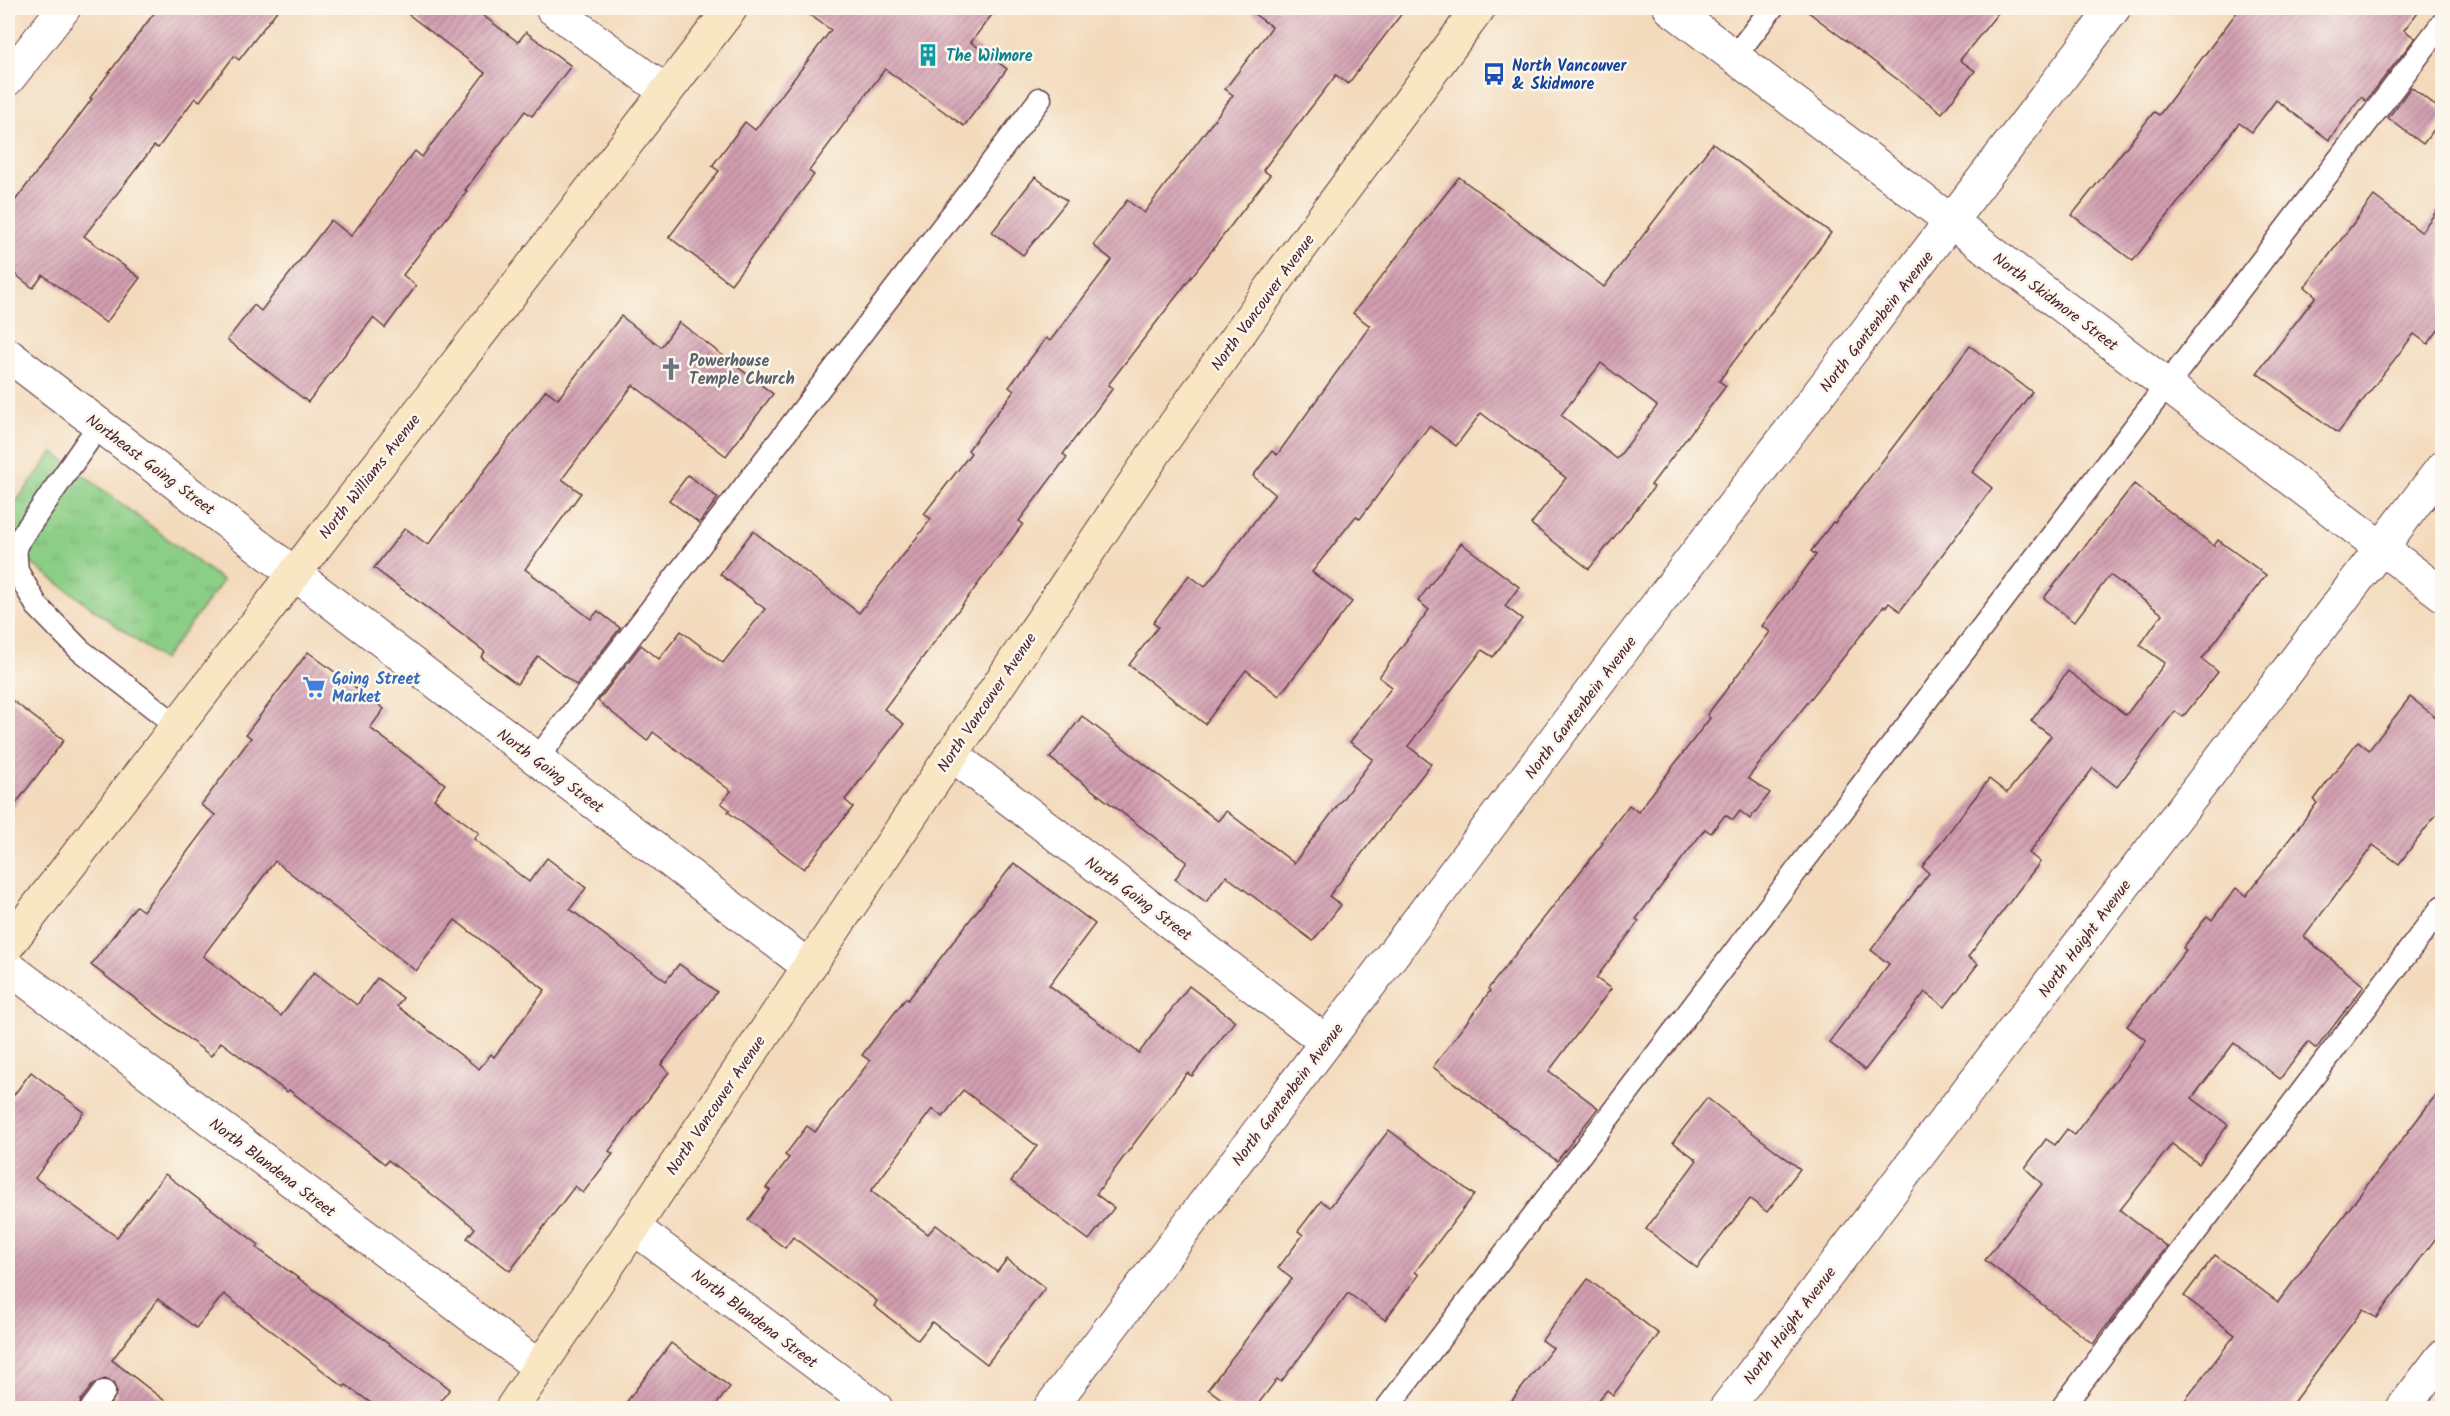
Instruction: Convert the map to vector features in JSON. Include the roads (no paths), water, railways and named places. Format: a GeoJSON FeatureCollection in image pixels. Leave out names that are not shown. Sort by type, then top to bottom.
{"type":"FeatureCollection","features":[{"type":"Feature","properties":{"kind":"main road","name":"North Williams Avenue"},"geometry":{"type":"LineString","coordinates":[[8,945],[730,8]]}},
{"type":"Feature","properties":{"kind":"main road","name":"North Vancouver Avenue"},"geometry":{"type":"LineString","coordinates":[[512,1408],[1163,441],[1284,270],[1479,8]]}},
{"type":"Feature","properties":{"kind":"street"},"geometry":{"type":"LineString","coordinates":[[8,79],[64,8]]}},
{"type":"Feature","properties":{"kind":"street"},"geometry":{"type":"LineString","coordinates":[[552,8],[666,92]]}},
{"type":"Feature","properties":{"kind":"street","name":"North Skidmore Street"},"geometry":{"type":"LineString","coordinates":[[1670,8],[2442,594]]}},
{"type":"Feature","properties":{"kind":"street","name":"North Gantenbein Avenue"},"geometry":{"type":"LineString","coordinates":[[1050,1408],[1611,665],[2114,8]]}},
{"type":"Feature","properties":{"kind":"street","name":"Northeast Going Street"},"geometry":{"type":"LineString","coordinates":[[8,356],[294,574]]}},
{"type":"Feature","properties":{"kind":"street","name":"North Haight Avenue"},"geometry":{"type":"LineString","coordinates":[[1726,1408],[2442,468]]}},
{"type":"Feature","properties":{"kind":"street","name":"North Going Street"},"geometry":{"type":"LineString","coordinates":[[294,574],[808,966]]}},
{"type":"Feature","properties":{"kind":"street","name":"North Going Street"},"geometry":{"type":"LineString","coordinates":[[951,754],[1326,1041]]}},
{"type":"Feature","properties":{"kind":"street","name":"North Blandena Street"},"geometry":{"type":"LineString","coordinates":[[8,968],[539,1366]]}},
{"type":"Feature","properties":{"kind":"street","name":"North Blandena Street"},"geometry":{"type":"LineString","coordinates":[[633,1227],[876,1408]]}},
{"type":"Feature","properties":{"kind":"street"},"geometry":{"type":"LineString","coordinates":[[2403,1408],[2442,1357]]}},
{"type":"Feature","properties":{"kind":"lane"},"geometry":{"type":"LineString","coordinates":[[1735,56],[1772,8]]}},
{"type":"Feature","properties":{"kind":"lane"},"geometry":{"type":"LineString","coordinates":[[1387,1408],[2442,24]]}},
{"type":"Feature","properties":{"kind":"lane"},"geometry":{"type":"LineString","coordinates":[[537,759],[1040,99]]}},
{"type":"Feature","properties":{"kind":"lane"},"geometry":{"type":"LineString","coordinates":[[99,425],[15,546],[16,571],[37,606],[80,650],[176,725]]}},
{"type":"Feature","properties":{"kind":"lane"},"geometry":{"type":"LineString","coordinates":[[2062,1408],[2442,907]]}},
{"type":"Feature","properties":{"kind":"place","name":"The Wilmore"},"geometry":{"type":"Point","coordinates":[928,55]}},
{"type":"Feature","properties":{"kind":"place","name":"North Vancouver & Skidmore"},"geometry":{"type":"Point","coordinates":[1494,74]}},
{"type":"Feature","properties":{"kind":"place","name":"Powerhouse Temple Church"},"geometry":{"type":"Point","coordinates":[671,369]}},
{"type":"Feature","properties":{"kind":"place","name":"Going Street Market"},"geometry":{"type":"Point","coordinates":[314,687]}}]}
